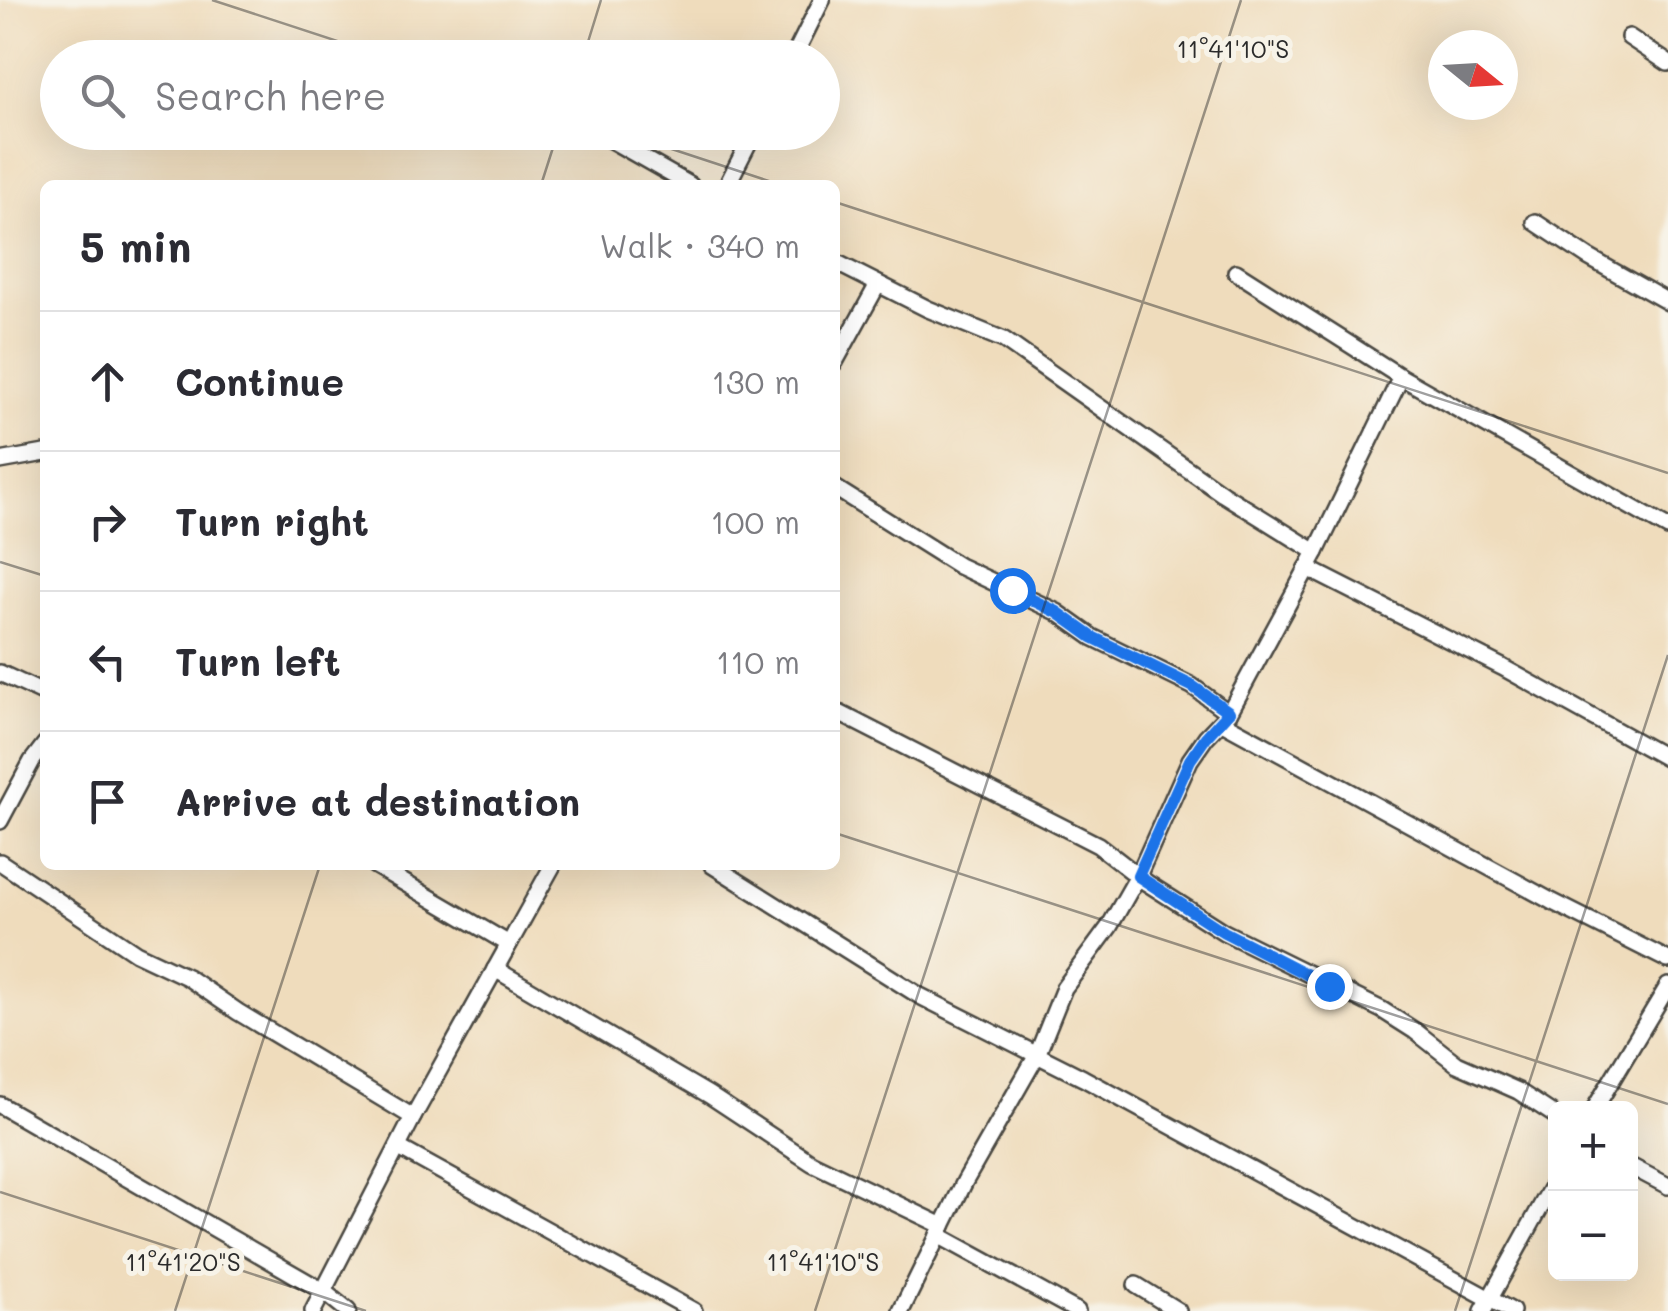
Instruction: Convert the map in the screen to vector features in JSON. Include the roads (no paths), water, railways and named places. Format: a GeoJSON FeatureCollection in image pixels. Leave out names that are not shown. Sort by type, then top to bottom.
{"type":"FeatureCollection","features":[{"type":"Feature","properties":{"kind":"street"},"geometry":{"type":"LineString","coordinates":[[802,40],[822,0]]}},
{"type":"Feature","properties":{"kind":"street"},"geometry":{"type":"LineString","coordinates":[[1628,37],[1668,63]]}},
{"type":"Feature","properties":{"kind":"street"},"geometry":{"type":"LineString","coordinates":[[629,150],[681,180]]}},
{"type":"Feature","properties":{"kind":"street"},"geometry":{"type":"LineString","coordinates":[[730,180],[745,150]]}},
{"type":"Feature","properties":{"kind":"street"},"geometry":{"type":"LineString","coordinates":[[1536,222],[1668,302]]}},
{"type":"Feature","properties":{"kind":"street"},"geometry":{"type":"LineString","coordinates":[[840,265],[1004,340],[1207,483],[1316,552]]}},
{"type":"Feature","properties":{"kind":"street"},"geometry":{"type":"LineString","coordinates":[[1236,272],[1401,377],[1668,528]]}},
{"type":"Feature","properties":{"kind":"street"},"geometry":{"type":"LineString","coordinates":[[840,353],[878,284]]}},
{"type":"Feature","properties":{"kind":"street"},"geometry":{"type":"LineString","coordinates":[[901,1311],[1037,1055],[1064,988],[1109,928],[1138,876],[1190,760],[1226,717],[1316,552],[1401,377]]}},
{"type":"Feature","properties":{"kind":"street"},"geometry":{"type":"LineString","coordinates":[[0,452],[1,461],[40,454]]}},
{"type":"Feature","properties":{"kind":"street"},"geometry":{"type":"LineString","coordinates":[[840,491],[959,566],[1057,612],[1092,637],[1192,686],[1226,717],[1551,902],[1668,960]]}},
{"type":"Feature","properties":{"kind":"street"},"geometry":{"type":"LineString","coordinates":[[1307,568],[1502,667],[1668,760]]}},
{"type":"Feature","properties":{"kind":"street"},"geometry":{"type":"LineString","coordinates":[[0,674],[40,692]]}},
{"type":"Feature","properties":{"kind":"street"},"geometry":{"type":"LineString","coordinates":[[840,714],[1098,846],[1224,932],[1382,1010],[1457,1064],[1518,1091],[1548,1111]]}},
{"type":"Feature","properties":{"kind":"street"},"geometry":{"type":"LineString","coordinates":[[0,821],[40,751]]}},
{"type":"Feature","properties":{"kind":"street"},"geometry":{"type":"LineString","coordinates":[[0,862],[136,952],[187,977],[412,1116]]}},
{"type":"Feature","properties":{"kind":"street"},"geometry":{"type":"LineString","coordinates":[[383,870],[509,944]]}},
{"type":"Feature","properties":{"kind":"street"},"geometry":{"type":"LineString","coordinates":[[313,1311],[412,1116],[550,870]]}},
{"type":"Feature","properties":{"kind":"street"},"geometry":{"type":"LineString","coordinates":[[720,870],[920,996],[1037,1055],[1487,1305],[1512,1311]]}},
{"type":"Feature","properties":{"kind":"street"},"geometry":{"type":"LineString","coordinates":[[495,969],[709,1095],[812,1163],[941,1230],[1077,1311]]}},
{"type":"Feature","properties":{"kind":"street"},"geometry":{"type":"LineString","coordinates":[[1599,1101],[1668,986]]}},
{"type":"Feature","properties":{"kind":"street"},"geometry":{"type":"LineString","coordinates":[[0,1105],[323,1292],[348,1311]]}},
{"type":"Feature","properties":{"kind":"street"},"geometry":{"type":"LineString","coordinates":[[399,1148],[694,1311]]}},
{"type":"Feature","properties":{"kind":"street"},"geometry":{"type":"LineString","coordinates":[[1638,1170],[1668,1186]]}},
{"type":"Feature","properties":{"kind":"street"},"geometry":{"type":"LineString","coordinates":[[1487,1305],[1549,1191]]}},
{"type":"Feature","properties":{"kind":"street"},"geometry":{"type":"LineString","coordinates":[[1136,1286],[1178,1311]]}}]}
